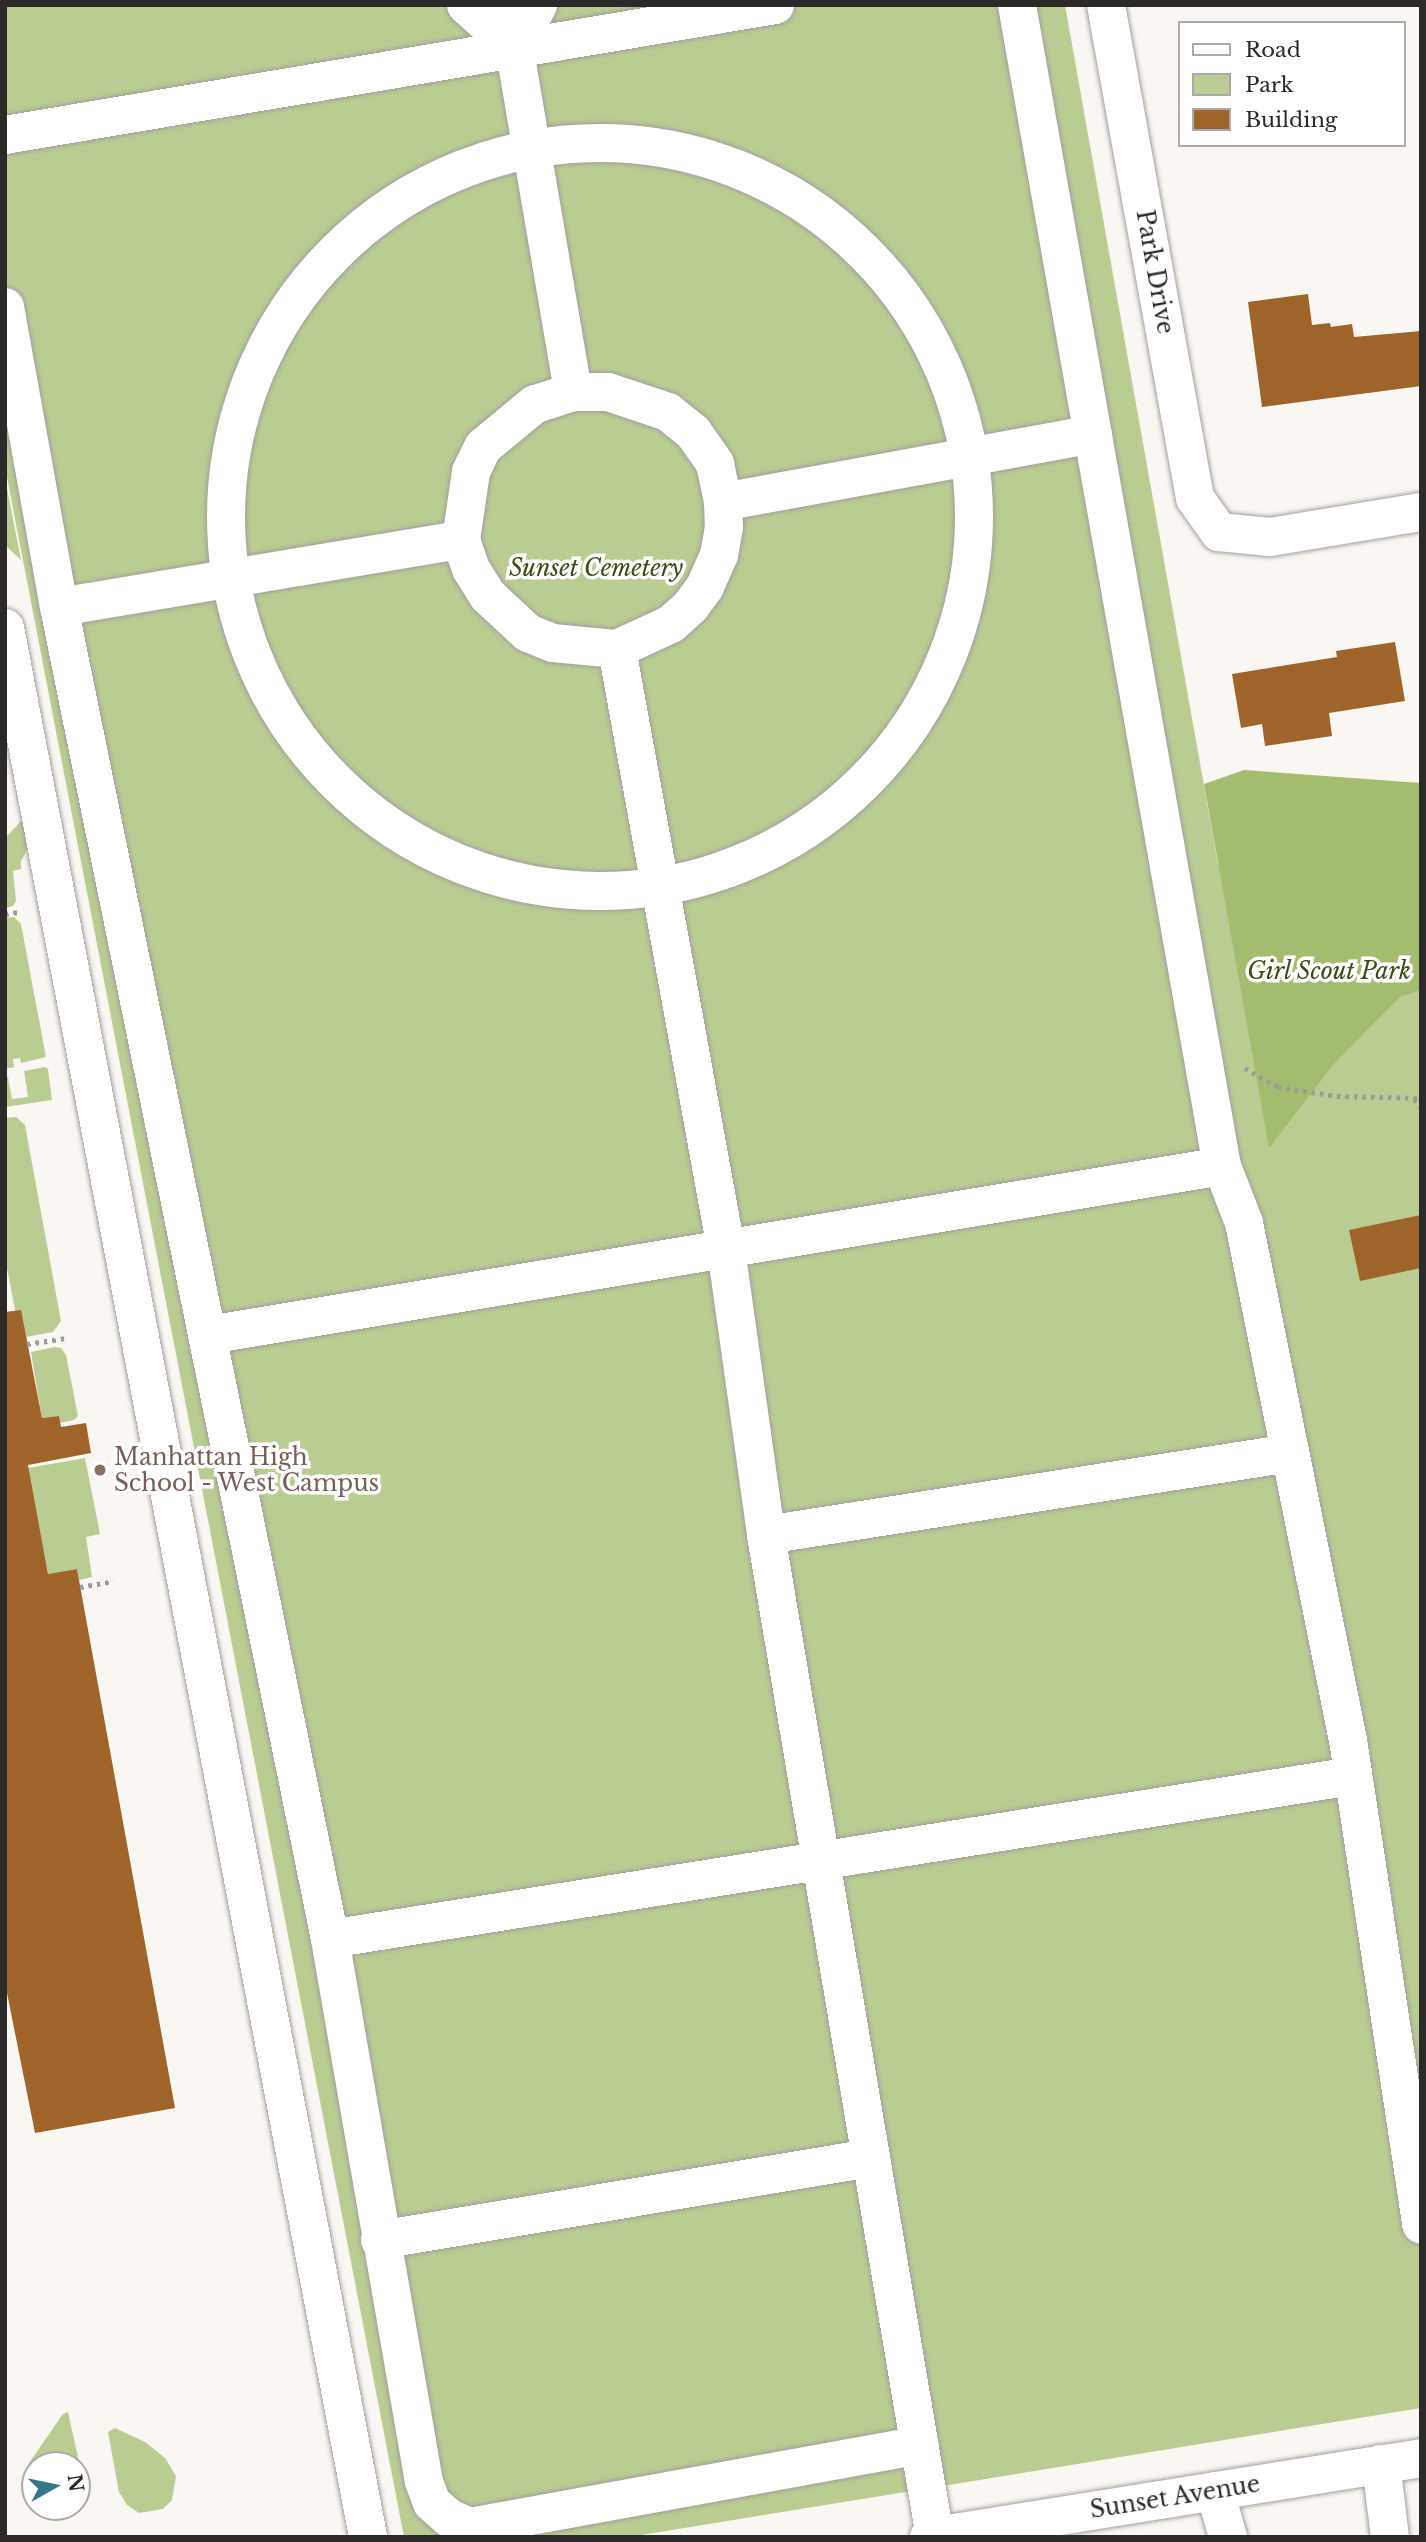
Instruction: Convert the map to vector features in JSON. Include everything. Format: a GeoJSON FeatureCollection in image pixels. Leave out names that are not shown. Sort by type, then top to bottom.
{"type":"FeatureCollection","features":[{"type":"Feature","properties":{"kind":"street"},"geometry":{"type":"LineString","coordinates":[[466,5],[514,49]]}},
{"type":"Feature","properties":{"kind":"street"},"geometry":{"type":"LineString","coordinates":[[507,5],[573,392]]}},
{"type":"Feature","properties":{"kind":"street"},"geometry":{"type":"LineString","coordinates":[[514,49],[538,5]]}},
{"type":"Feature","properties":{"kind":"street"},"geometry":{"type":"LineString","coordinates":[[5,135],[775,5]]}},
{"type":"Feature","properties":{"kind":"street"},"geometry":{"type":"LineString","coordinates":[[1017,5],[1222,1167],[1244,1223],[1348,1740],[1421,2225]]}},
{"type":"Feature","properties":{"kind":"street","name":"Park Drive"},"geometry":{"type":"LineString","coordinates":[[1106,5],[1195,498],[1219,533],[1270,537],[1421,512]]}},
{"type":"Feature","properties":{"kind":"street"},"geometry":{"type":"LineString","coordinates":[[588,143],[636,145],[685,153],[731,167],[776,187],[817,213],[855,244],[888,280],[917,320],[940,363],[957,409],[968,457],[972,530],[964,603],[950,649],[929,694],[904,736],[873,774],[837,807],[798,836],[754,859],[709,876],[663,887],[600,892],[564,890],[515,882],[469,868],[425,848],[383,822],[345,791],[312,755],[283,715],[260,672],[247,638],[232,578],[227,530],[229,481],[236,432],[251,385],[271,341],[297,299],[328,261],[363,228],[402,199],[446,176],[492,159],[532,149],[588,143]]}},
{"type":"Feature","properties":{"kind":"street"},"geometry":{"type":"LineString","coordinates":[[5,307],[59,607],[330,1939],[380,2240],[424,2482],[432,2502],[449,2518],[470,2527],[920,2445]]}},
{"type":"Feature","properties":{"kind":"street"},"geometry":{"type":"LineString","coordinates":[[573,392],[608,392],[668,412],[693,432],[715,464],[723,502],[724,527],[719,555],[705,587],[690,607],[671,624],[617,649],[553,643],[528,632],[488,597],[471,569],[461,540],[471,472],[484,447],[535,404],[573,392]]}},
{"type":"Feature","properties":{"kind":"street"},"geometry":{"type":"LineString","coordinates":[[723,502],[1093,434]]}},
{"type":"Feature","properties":{"kind":"street"},"geometry":{"type":"LineString","coordinates":[[59,607],[461,540]]}},
{"type":"Feature","properties":{"kind":"street"},"geometry":{"type":"LineString","coordinates":[[5,628],[368,2537]]}},
{"type":"Feature","properties":{"kind":"street"},"geometry":{"type":"LineString","coordinates":[[617,649],[663,887],[726,1249],[766,1535],[935,2536]]}},
{"type":"Feature","properties":{"kind":"street"},"geometry":{"type":"LineString","coordinates":[[209,1335],[1222,1167]]}},
{"type":"Feature","properties":{"kind":"street"},"geometry":{"type":"LineString","coordinates":[[766,1535],[1290,1453]]}},
{"type":"Feature","properties":{"kind":"street"},"geometry":{"type":"LineString","coordinates":[[330,1939],[1352,1776]]}},
{"type":"Feature","properties":{"kind":"street"},"geometry":{"type":"LineString","coordinates":[[380,2240],[871,2158]]}},
{"type":"Feature","properties":{"kind":"street","name":"Sunset Avenue"},"geometry":{"type":"LineString","coordinates":[[929,2537],[1421,2458]]}},
{"type":"Feature","properties":{"kind":"street"},"geometry":{"type":"LineString","coordinates":[[1381,2464],[1390,2537]]}},
{"type":"Feature","properties":{"kind":"street"},"geometry":{"type":"LineString","coordinates":[[1215,2491],[1228,2537]]}},
{"type":"Feature","properties":{"kind":"path"},"geometry":{"type":"LineString","coordinates":[[5,914],[23,911]]}},
{"type":"Feature","properties":{"kind":"path"},"geometry":{"type":"LineString","coordinates":[[1413,1098],[1421,1107]]}},
{"type":"Feature","properties":{"kind":"path"},"geometry":{"type":"LineString","coordinates":[[27,1344],[68,1338]]}},
{"type":"Feature","properties":{"kind":"path"},"geometry":{"type":"LineString","coordinates":[[80,1587],[113,1581]]}},
{"type":"Feature","properties":{"kind":"green space","name":"Sunset Cemetery"},"geometry":{"type":"Polygon","coordinates":[[[5,5],[1065,5],[1218,864],[1421,890],[1421,2408],[629,2537],[404,2537],[5,467],[5,5]]]}},
{"type":"Feature","properties":{"kind":"green space"},"geometry":{"type":"Polygon","coordinates":[[[5,478],[21,560],[5,545],[5,478]]]}},
{"type":"Feature","properties":{"kind":"green space","name":"Girl Scout Park"},"geometry":{"type":"Polygon","coordinates":[[[1244,770],[1421,783],[1421,990],[1400,997],[1333,1065],[1269,1148],[1204,784],[1244,770]]]}},
{"type":"Feature","properties":{"kind":"green space"},"geometry":{"type":"Polygon","coordinates":[[[24,818],[30,845],[21,861],[21,869],[13,871],[16,901],[13,906],[5,908],[5,838],[24,818]]]}},
{"type":"Feature","properties":{"kind":"green space"},"geometry":{"type":"Polygon","coordinates":[[[14,917],[21,924],[46,1057],[21,1063],[20,1058],[13,1059],[14,1067],[5,1069],[5,918],[14,917]]]}},
{"type":"Feature","properties":{"kind":"green space"},"geometry":{"type":"Polygon","coordinates":[[[45,1067],[48,1069],[52,1100],[5,1107],[5,1078],[8,1077],[12,1099],[28,1097],[24,1071],[45,1067]]]}},
{"type":"Feature","properties":{"kind":"green space"},"geometry":{"type":"Polygon","coordinates":[[[16,1117],[25,1125],[61,1321],[53,1332],[26,1337],[25,1330],[19,1330],[5,1258],[5,1118],[16,1117]]]}},
{"type":"Feature","properties":{"kind":"green space"},"geometry":{"type":"Polygon","coordinates":[[[61,1348],[66,1355],[78,1416],[74,1420],[60,1423],[59,1416],[42,1418],[31,1352],[61,1348]]]}},
{"type":"Feature","properties":{"kind":"green space"},"geometry":{"type":"Polygon","coordinates":[[[85,1458],[100,1534],[86,1537],[92,1577],[79,1580],[77,1569],[48,1574],[28,1468],[85,1458]]]}},
{"type":"Feature","properties":{"kind":"green space"},"geometry":{"type":"Polygon","coordinates":[[[68,2412],[77,2451],[37,2451],[63,2414],[68,2412]]]}},
{"type":"Feature","properties":{"kind":"green space"},"geometry":{"type":"Polygon","coordinates":[[[115,2428],[145,2442],[165,2458],[176,2476],[172,2500],[163,2509],[139,2513],[127,2505],[119,2492],[108,2432],[115,2428]]]}},
{"type":"Feature","properties":{"kind":"building"},"geometry":{"type":"Polygon","coordinates":[[[1308,294],[1312,325],[1330,323],[1331,327],[1352,324],[1354,337],[1421,331],[1421,386],[1262,407],[1248,302],[1308,294]]]}},
{"type":"Feature","properties":{"kind":"building"},"geometry":{"type":"Polygon","coordinates":[[[1395,642],[1405,701],[1329,713],[1332,736],[1265,746],[1262,724],[1241,728],[1232,674],[1337,657],[1336,651],[1395,642]]]}},
{"type":"Feature","properties":{"kind":"building"},"geometry":{"type":"Polygon","coordinates":[[[1421,1215],[1421,1268],[1360,1281],[1349,1230],[1421,1215]]]}},
{"type":"Feature","properties":{"kind":"building"},"geometry":{"type":"Polygon","coordinates":[[[21,1310],[42,1418],[59,1416],[61,1427],[86,1423],[91,1453],[28,1465],[48,1574],[77,1569],[175,2108],[35,2133],[5,1983],[5,1312],[21,1310]]]}},
{"type":"Feature","properties":{"kind":"place","name":"Manhattan High School - West Campus"},"geometry":{"type":"Point","coordinates":[100,1470]}}]}
